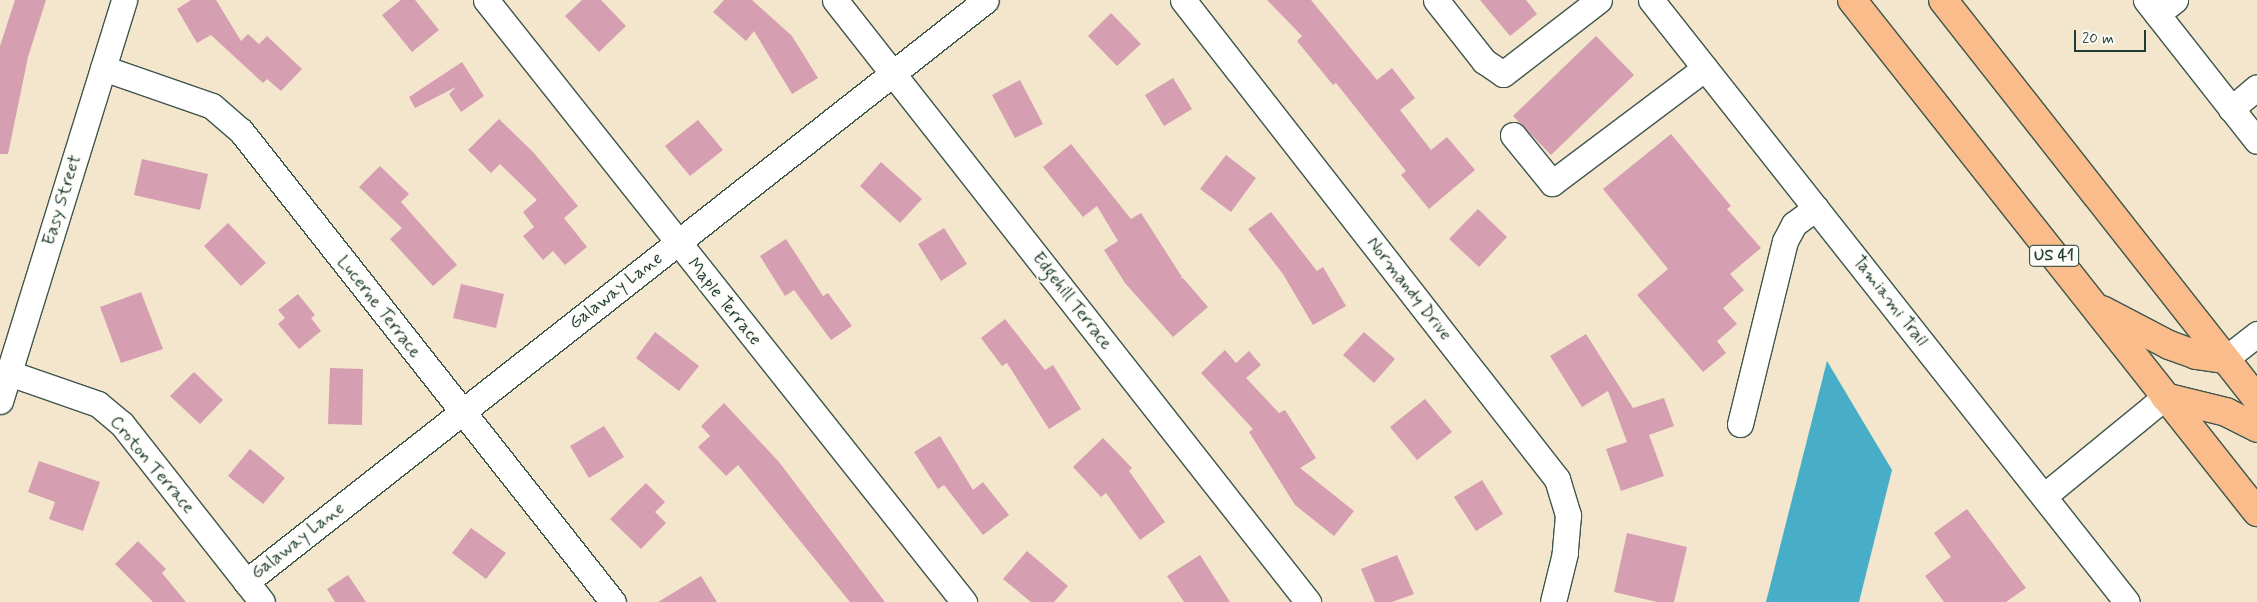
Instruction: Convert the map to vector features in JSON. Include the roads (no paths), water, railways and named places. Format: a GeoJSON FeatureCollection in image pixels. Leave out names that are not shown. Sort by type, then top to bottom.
{"type":"FeatureCollection","features":[{"type":"Feature","properties":{"kind":"main road","name":"US 41"},"geometry":{"type":"LineString","coordinates":[[1852,0],[2257,512]]}},
{"type":"Feature","properties":{"kind":"main road"},"geometry":{"type":"LineString","coordinates":[[1943,0],[2257,399]]}},
{"type":"Feature","properties":{"kind":"main road"},"geometry":{"type":"LineString","coordinates":[[2092,304],[2169,345],[2196,355],[2226,359]]}},
{"type":"Feature","properties":{"kind":"main road"},"geometry":{"type":"LineString","coordinates":[[2165,397],[2226,412],[2257,428]]}},
{"type":"Feature","properties":{"kind":"street","name":"Easy Street"},"geometry":{"type":"LineString","coordinates":[[0,401],[124,0]]}},
{"type":"Feature","properties":{"kind":"street","name":"Maple Terrace"},"geometry":{"type":"LineString","coordinates":[[486,0],[677,243],[964,602]]}},
{"type":"Feature","properties":{"kind":"street","name":"Edgehill Terrace"},"geometry":{"type":"LineString","coordinates":[[835,0],[1308,602]]}},
{"type":"Feature","properties":{"kind":"street","name":"Galaway Lane"},"geometry":{"type":"LineString","coordinates":[[246,582],[986,0]]}},
{"type":"Feature","properties":{"kind":"street","name":"Normandy Drive"},"geometry":{"type":"LineString","coordinates":[[1183,0],[1557,479],[1568,515],[1565,553],[1553,602]]}},
{"type":"Feature","properties":{"kind":"street"},"geometry":{"type":"LineString","coordinates":[[1436,0],[1484,62],[1503,74],[1599,0]]}},
{"type":"Feature","properties":{"kind":"street","name":"Tamiami Trail"},"geometry":{"type":"LineString","coordinates":[[1652,0],[2127,602]]}},
{"type":"Feature","properties":{"kind":"street"},"geometry":{"type":"LineString","coordinates":[[2159,5],[2231,109],[2257,141]]}},
{"type":"Feature","properties":{"kind":"street","name":"Lucerne Terrace"},"geometry":{"type":"LineString","coordinates":[[103,68],[212,106],[241,131],[613,602]]}},
{"type":"Feature","properties":{"kind":"street"},"geometry":{"type":"LineString","coordinates":[[1513,135],[1552,183],[1705,68]]}},
{"type":"Feature","properties":{"kind":"street"},"geometry":{"type":"LineString","coordinates":[[2231,109],[2257,87]]}},
{"type":"Feature","properties":{"kind":"street"},"geometry":{"type":"LineString","coordinates":[[1740,424],[1786,241],[1794,224],[1816,208]]}},
{"type":"Feature","properties":{"kind":"street"},"geometry":{"type":"LineString","coordinates":[[2226,359],[2257,334]]}},
{"type":"Feature","properties":{"kind":"street","name":"Croton Terrace"},"geometry":{"type":"LineString","coordinates":[[9,373],[98,404],[122,424],[262,602]]}},
{"type":"Feature","properties":{"kind":"street"},"geometry":{"type":"LineString","coordinates":[[2044,496],[2165,397]]}},
{"type":"Feature","properties":{"kind":"water"},"geometry":{"type":"Polygon","coordinates":[[[1827,361],[1892,470],[1859,602],[1766,602],[1827,361]]]}}]}
